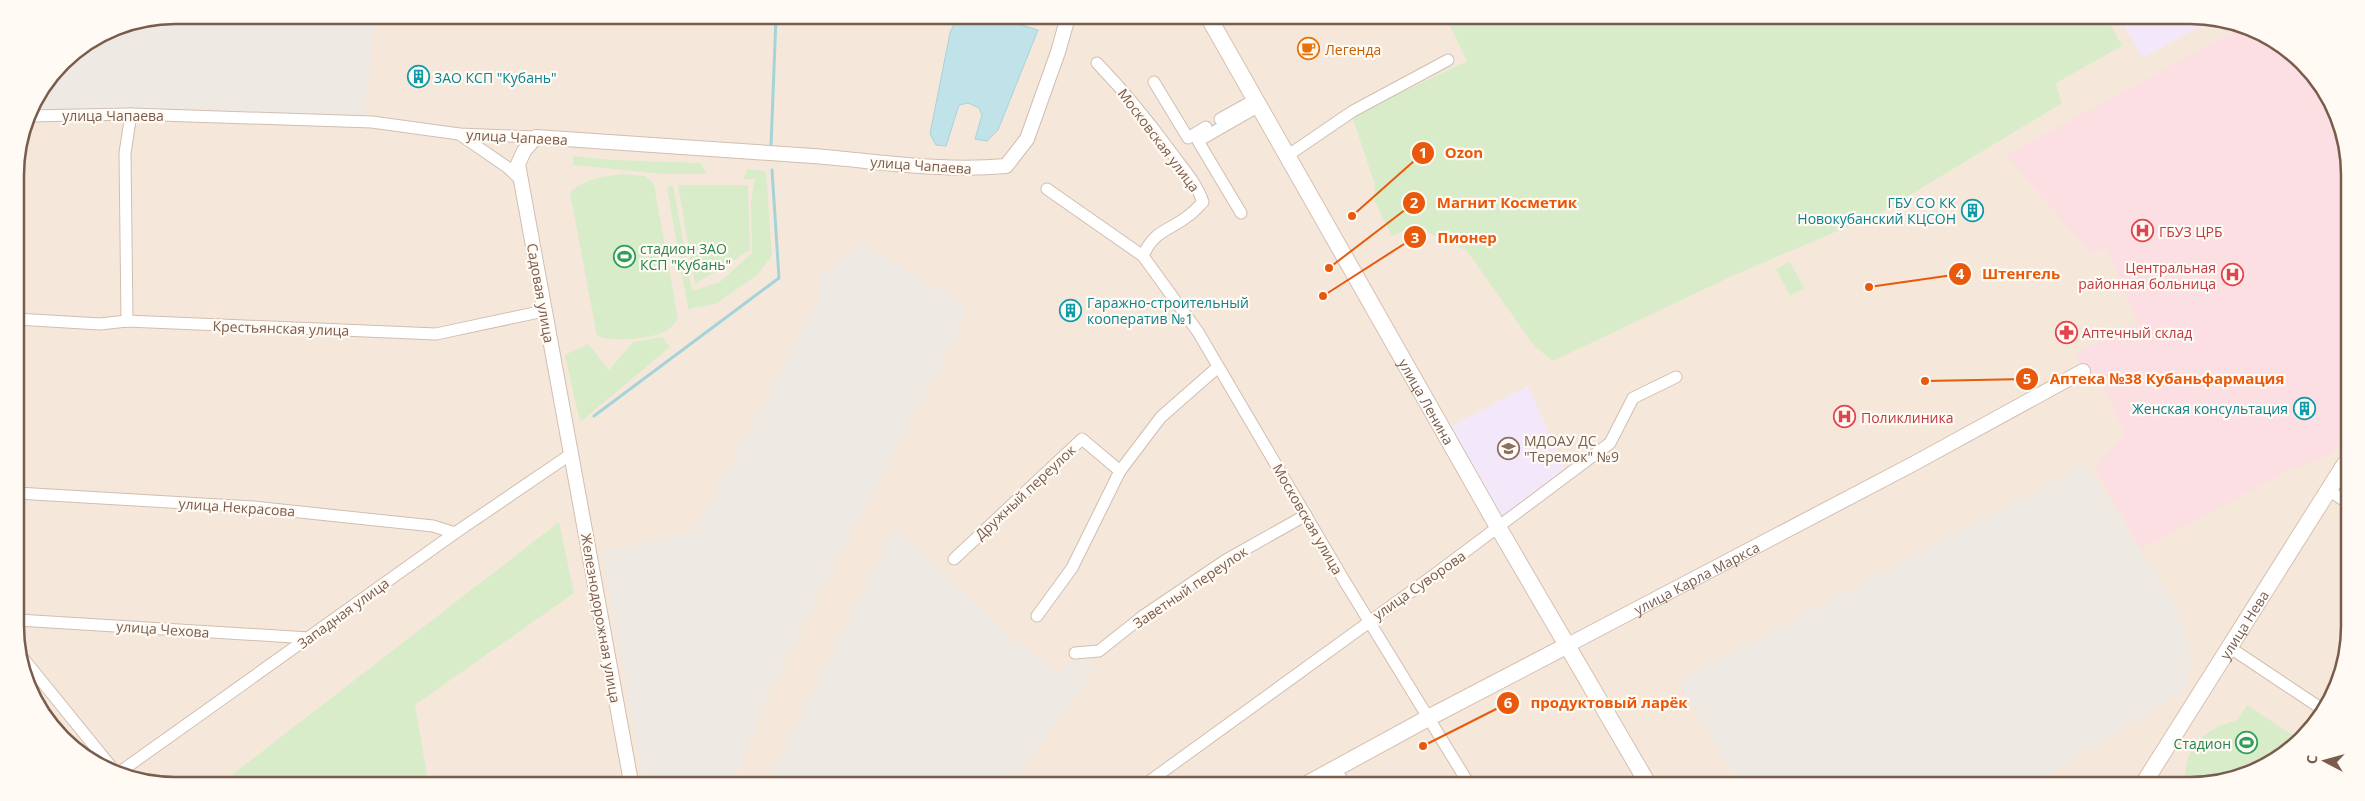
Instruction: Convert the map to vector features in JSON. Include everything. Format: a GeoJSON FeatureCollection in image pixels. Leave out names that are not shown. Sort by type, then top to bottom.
{"type":"FeatureCollection","features":[{"type":"Feature","properties":{"kind":"main road","name":"улица Ленина"},"geometry":{"type":"LineString","coordinates":[[1212,24],[1498,527],[1644,777]]}},
{"type":"Feature","properties":{"kind":"main road","name":"улица Нева"},"geometry":{"type":"LineString","coordinates":[[2148,777],[2341,471]]}},
{"type":"Feature","properties":{"kind":"main road","name":"улица Карла Маркса"},"geometry":{"type":"LineString","coordinates":[[1321,777],[1568,645]]}},
{"type":"Feature","properties":{"kind":"street","name":"улица Чапаева"},"geometry":{"type":"LineString","coordinates":[[36,116],[131,114],[372,122],[459,134],[536,137],[973,169],[1006,166],[1028,139],[1066,24]]}},
{"type":"Feature","properties":{"kind":"street"},"geometry":{"type":"LineString","coordinates":[[1287,156],[1353,111],[1448,60]]}},
{"type":"Feature","properties":{"kind":"street","name":"Московская улица"},"geometry":{"type":"LineString","coordinates":[[1097,63],[1128,96],[1163,140],[1198,188],[1203,202],[1188,217],[1170,226],[1148,244],[1143,256]]}},
{"type":"Feature","properties":{"kind":"street"},"geometry":{"type":"LineString","coordinates":[[1154,82],[1188,138],[1258,103]]}},
{"type":"Feature","properties":{"kind":"street"},"geometry":{"type":"LineString","coordinates":[[1241,213],[1198,141],[1258,103]]}},
{"type":"Feature","properties":{"kind":"street"},"geometry":{"type":"LineString","coordinates":[[127,322],[125,152],[131,114]]}},
{"type":"Feature","properties":{"kind":"street"},"geometry":{"type":"LineString","coordinates":[[459,134],[507,167],[521,180]]}},
{"type":"Feature","properties":{"kind":"street","name":"Садовая улица"},"geometry":{"type":"LineString","coordinates":[[536,137],[524,151],[518,164],[571,454]]}},
{"type":"Feature","properties":{"kind":"street","name":"Московская улица"},"geometry":{"type":"LineString","coordinates":[[1047,189],[1143,256],[1198,332],[1306,515],[1466,777]]}},
{"type":"Feature","properties":{"kind":"street","name":"Крестьянская улица"},"geometry":{"type":"LineString","coordinates":[[24,319],[100,324],[127,322],[436,334],[544,311]]}},
{"type":"Feature","properties":{"kind":"street"},"geometry":{"type":"LineString","coordinates":[[1037,616],[1072,568],[1120,471],[1161,417],[1218,367]]}},
{"type":"Feature","properties":{"kind":"street","name":"улица Карла Маркса"},"geometry":{"type":"LineString","coordinates":[[1568,645],[1904,469],[2083,371]]}},
{"type":"Feature","properties":{"kind":"street","name":"улица Суворова"},"geometry":{"type":"LineString","coordinates":[[1154,777],[1498,527],[1610,443],[1633,398],[1676,377]]}},
{"type":"Feature","properties":{"kind":"street","name":"Дружный переулок"},"geometry":{"type":"LineString","coordinates":[[954,559],[1082,439],[1120,471]]}},
{"type":"Feature","properties":{"kind":"street","name":"Западная улица"},"geometry":{"type":"LineString","coordinates":[[125,769],[455,533],[571,454]]}},
{"type":"Feature","properties":{"kind":"street","name":"Железнодорожная улица"},"geometry":{"type":"LineString","coordinates":[[571,454],[630,777]]}},
{"type":"Feature","properties":{"kind":"street"},"geometry":{"type":"LineString","coordinates":[[2328,490],[2341,498]]}},
{"type":"Feature","properties":{"kind":"street","name":"улица Некрасова"},"geometry":{"type":"LineString","coordinates":[[24,493],[253,507],[432,526],[455,533]]}},
{"type":"Feature","properties":{"kind":"street","name":"Заветный переулок"},"geometry":{"type":"LineString","coordinates":[[1075,653],[1098,651],[1143,616],[1226,560],[1306,515]]}},
{"type":"Feature","properties":{"kind":"street","name":"улица Чехова"},"geometry":{"type":"LineString","coordinates":[[24,620],[309,638]]}},
{"type":"Feature","properties":{"kind":"street"},"geometry":{"type":"LineString","coordinates":[[2230,647],[2319,706]]}},
{"type":"Feature","properties":{"kind":"street"},"geometry":{"type":"LineString","coordinates":[[30,666],[106,761]]}},
{"type":"Feature","properties":{"kind":"street"},"geometry":{"type":"LineString","coordinates":[[1336,769],[1340,777]]}},
{"type":"Feature","properties":{"kind":"shaded area"},"geometry":{"type":"Polygon","coordinates":[[[165,24],[2191,24],[2230,29],[2257,39],[2274,49],[2304,75],[2326,108],[2333,126],[2340,155],[2341,627],[2336,666],[2326,693],[2316,710],[2304,726],[2282,746],[2257,762],[2239,769],[2200,777],[174,777],[135,772],[99,757],[68,733],[44,702],[35,684],[27,656],[24,636],[24,165],[29,135],[35,117],[49,91],[61,75],[75,61],[108,39],[145,27],[165,24]]]}},
{"type":"Feature","properties":{"kind":"shaded area"},"geometry":{"type":"Polygon","coordinates":[[[165,24],[374,24],[364,119],[41,110],[40,107],[49,91],[75,61],[108,39],[135,29],[165,24]]]}},
{"type":"Feature","properties":{"kind":"shaded area"},"geometry":{"type":"Polygon","coordinates":[[[2123,24],[2204,25],[2143,58],[2123,24]]]}},
{"type":"Feature","properties":{"kind":"shaded area","name":"Центральная районная больница"},"geometry":{"type":"Polygon","coordinates":[[[2235,31],[2257,39],[2290,61],[2304,75],[2326,108],[2333,126],[2340,155],[2341,442],[2332,454],[2286,472],[2141,549],[2095,469],[2124,433],[2102,383],[2090,388],[2075,354],[2137,322],[2106,247],[2091,254],[2006,155],[2235,31]]]}},
{"type":"Feature","properties":{"kind":"shaded area"},"geometry":{"type":"Polygon","coordinates":[[[862,244],[966,305],[962,325],[830,573],[765,703],[736,777],[643,777],[602,552],[694,531],[817,303],[821,273],[862,244]]]}},
{"type":"Feature","properties":{"kind":"shaded area","name":"МДОАУ ДС \"Теремок\" №9"},"geometry":{"type":"Polygon","coordinates":[[[1528,386],[1565,468],[1500,519],[1448,428],[1528,386]]]}},
{"type":"Feature","properties":{"kind":"shaded area"},"geometry":{"type":"Polygon","coordinates":[[[2086,464],[2175,605],[2192,654],[2185,690],[2045,777],[1734,777],[1678,681],[2086,464]]]}},
{"type":"Feature","properties":{"kind":"shaded area"},"geometry":{"type":"Polygon","coordinates":[[[894,527],[1014,639],[1059,673],[1079,656],[1094,670],[1017,777],[769,777],[894,527]]]}},
{"type":"Feature","properties":{"kind":"green space"},"geometry":{"type":"Polygon","coordinates":[[[1449,24],[2110,24],[2122,46],[2056,83],[2062,103],[1880,213],[1734,275],[1553,361],[1535,347],[1467,251],[1414,226],[1392,236],[1374,200],[1375,185],[1352,116],[1467,61],[1449,24]]]}},
{"type":"Feature","properties":{"kind":"green space"},"geometry":{"type":"Polygon","coordinates":[[[573,156],[612,160],[701,163],[707,174],[664,174],[573,165],[573,156]]]}},
{"type":"Feature","properties":{"kind":"green space"},"geometry":{"type":"Polygon","coordinates":[[[747,169],[766,171],[772,256],[756,276],[715,304],[688,309],[667,187],[673,185],[692,291],[720,282],[752,253],[751,201],[755,178],[743,180],[747,169]]]}},
{"type":"Feature","properties":{"kind":"green space","name":"стадион ЗАО КСП \"Кубань\""},"geometry":{"type":"Polygon","coordinates":[[[623,174],[645,176],[654,184],[678,319],[664,332],[630,339],[612,339],[597,336],[570,193],[588,181],[623,174]]]}},
{"type":"Feature","properties":{"kind":"green space"},"geometry":{"type":"Polygon","coordinates":[[[678,185],[748,185],[750,250],[695,284],[678,185]]]}},
{"type":"Feature","properties":{"kind":"green space"},"geometry":{"type":"Polygon","coordinates":[[[1790,262],[1804,288],[1790,296],[1776,269],[1790,262]]]}},
{"type":"Feature","properties":{"kind":"green space"},"geometry":{"type":"Polygon","coordinates":[[[662,337],[670,347],[580,422],[565,355],[588,344],[609,370],[633,342],[662,337]]]}},
{"type":"Feature","properties":{"kind":"green space"},"geometry":{"type":"Polygon","coordinates":[[[559,522],[574,593],[415,705],[427,777],[229,777],[559,522]]]}},
{"type":"Feature","properties":{"kind":"green space","name":"Стадион"},"geometry":{"type":"Polygon","coordinates":[[[2247,705],[2294,736],[2274,752],[2257,762],[2239,769],[2200,777],[2185,777],[2187,761],[2197,742],[2214,729],[2237,720],[2247,705]]]}},
{"type":"Feature","properties":{"kind":"water"},"geometry":{"type":"Polygon","coordinates":[[[954,24],[1018,24],[1038,30],[998,130],[987,141],[975,139],[982,115],[979,108],[968,103],[959,105],[946,146],[936,145],[930,134],[950,33],[954,24]]]}},
{"type":"Feature","properties":{"kind":"waterway"},"geometry":{"type":"LineString","coordinates":[[771,146],[776,24]]}},
{"type":"Feature","properties":{"kind":"waterway"},"geometry":{"type":"LineString","coordinates":[[594,416],[779,278],[772,170]]}},
{"type":"Feature","properties":{"kind":"place","name":"Легенда"},"geometry":{"type":"Point","coordinates":[1309,49]}},
{"type":"Feature","properties":{"kind":"place","name":"ЗАО КСП \"Кубань\""},"geometry":{"type":"Point","coordinates":[418,77]}},
{"type":"Feature","properties":{"kind":"place","name":"ГБУ СО КК Новокубанский КЦСОН"},"geometry":{"type":"Point","coordinates":[1972,210]}},
{"type":"Feature","properties":{"kind":"place","name":"Ozon"},"geometry":{"type":"Point","coordinates":[1352,216]}},
{"type":"Feature","properties":{"kind":"place","name":"ГБУЗ ЦРБ"},"geometry":{"type":"Point","coordinates":[2143,231]}},
{"type":"Feature","properties":{"kind":"place","name":"стадион ЗАО КСП \"Кубань\""},"geometry":{"type":"Point","coordinates":[624,256]}},
{"type":"Feature","properties":{"kind":"place","name":"Магнит Косметик"},"geometry":{"type":"Point","coordinates":[1329,268]}},
{"type":"Feature","properties":{"kind":"place","name":"Центральная районная больница"},"geometry":{"type":"Point","coordinates":[2232,275]}},
{"type":"Feature","properties":{"kind":"place","name":"Штенгель"},"geometry":{"type":"Point","coordinates":[1869,287]}},
{"type":"Feature","properties":{"kind":"place","name":"Пионер"},"geometry":{"type":"Point","coordinates":[1323,296]}},
{"type":"Feature","properties":{"kind":"place","name":"Гаражно-строительный кооператив №1"},"geometry":{"type":"Point","coordinates":[1071,310]}},
{"type":"Feature","properties":{"kind":"place","name":"Аптечный склад"},"geometry":{"type":"Point","coordinates":[2066,332]}},
{"type":"Feature","properties":{"kind":"place","name":"Аптека №38 Кубаньфармация"},"geometry":{"type":"Point","coordinates":[1925,381]}},
{"type":"Feature","properties":{"kind":"place","name":"Женская консультация"},"geometry":{"type":"Point","coordinates":[2304,408]}},
{"type":"Feature","properties":{"kind":"place","name":"Поликлиника"},"geometry":{"type":"Point","coordinates":[1845,417]}},
{"type":"Feature","properties":{"kind":"place","name":"МДОАУ ДС \"Теремок\" №9"},"geometry":{"type":"Point","coordinates":[1508,448]}},
{"type":"Feature","properties":{"kind":"place","name":"Стадион"},"geometry":{"type":"Point","coordinates":[2247,743]}},
{"type":"Feature","properties":{"kind":"place","name":"продуктовый ларёк"},"geometry":{"type":"Point","coordinates":[1423,746]}}]}
